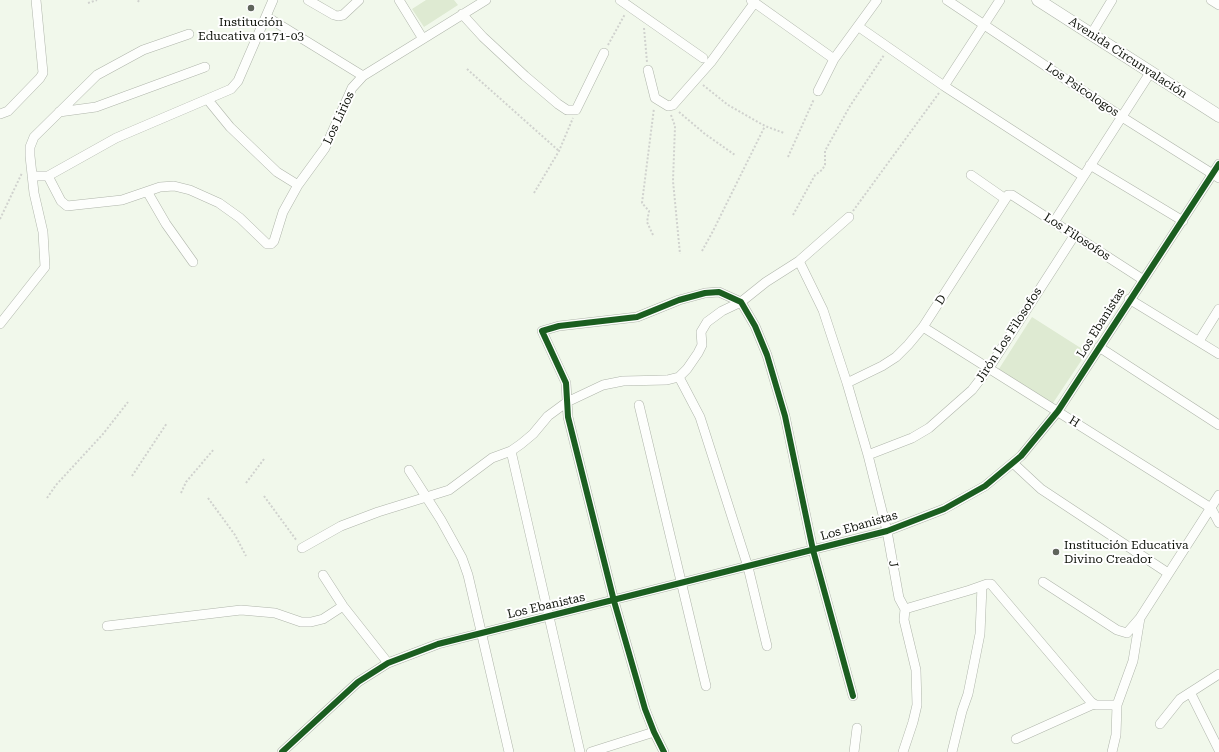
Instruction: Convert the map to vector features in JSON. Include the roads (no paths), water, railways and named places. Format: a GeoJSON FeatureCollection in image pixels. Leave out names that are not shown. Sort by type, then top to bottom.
{"type":"FeatureCollection","features":[{"type":"Feature","properties":{"kind":"street"},"geometry":{"type":"LineString","coordinates":[[0,114],[8,111],[43,73],[36,0]]}},
{"type":"Feature","properties":{"kind":"street"},"geometry":{"type":"LineString","coordinates":[[32,176],[48,176],[116,138],[231,89],[238,81],[267,17],[273,0]]}},
{"type":"Feature","properties":{"kind":"street"},"geometry":{"type":"LineString","coordinates":[[308,0],[338,16],[343,14],[359,0]]}},
{"type":"Feature","properties":{"kind":"street"},"geometry":{"type":"LineString","coordinates":[[399,0],[422,39]]}},
{"type":"Feature","properties":{"kind":"street","name":"Los Lirios"},"geometry":{"type":"LineString","coordinates":[[148,192],[160,187],[174,186],[219,202],[240,218],[267,244],[271,244],[274,241],[284,212],[298,185],[325,148],[352,88],[363,76],[486,0]]}},
{"type":"Feature","properties":{"kind":"street"},"geometry":{"type":"LineString","coordinates":[[620,0],[703,58]]}},
{"type":"Feature","properties":{"kind":"street"},"geometry":{"type":"LineString","coordinates":[[818,91],[834,59],[878,0]]}},
{"type":"Feature","properties":{"kind":"street","name":"Los Psicologos"},"geometry":{"type":"LineString","coordinates":[[947,0],[1122,117],[1216,176]]}},
{"type":"Feature","properties":{"kind":"street"},"geometry":{"type":"LineString","coordinates":[[944,86],[1000,0]]}},
{"type":"Feature","properties":{"kind":"street","name":"Avenida Circunvalación"},"geometry":{"type":"LineString","coordinates":[[1038,0],[1092,33],[1150,73],[1219,116]]}},
{"type":"Feature","properties":{"kind":"street"},"geometry":{"type":"LineString","coordinates":[[1092,33],[1112,0]]}},
{"type":"Feature","properties":{"kind":"street"},"geometry":{"type":"LineString","coordinates":[[1211,0],[1219,5]]}},
{"type":"Feature","properties":{"kind":"street"},"geometry":{"type":"LineString","coordinates":[[648,70],[655,98],[668,106],[673,105],[711,62],[753,1],[834,59]]}},
{"type":"Feature","properties":{"kind":"street"},"geometry":{"type":"LineString","coordinates":[[462,14],[483,37],[558,104],[567,110],[576,110],[604,54]]}},
{"type":"Feature","properties":{"kind":"street"},"geometry":{"type":"LineString","coordinates":[[267,17],[363,76]]}},
{"type":"Feature","properties":{"kind":"street"},"geometry":{"type":"LineString","coordinates":[[859,27],[944,86],[1083,176]]}},
{"type":"Feature","properties":{"kind":"street"},"geometry":{"type":"LineString","coordinates":[[0,324],[45,267],[43,232],[32,176],[30,147],[34,137],[97,75],[143,50],[189,34]]}},
{"type":"Feature","properties":{"kind":"street"},"geometry":{"type":"LineString","coordinates":[[59,112],[96,107],[205,67]]}},
{"type":"Feature","properties":{"kind":"street"},"geometry":{"type":"LineString","coordinates":[[1054,222],[1150,73]]}},
{"type":"Feature","properties":{"kind":"street"},"geometry":{"type":"LineString","coordinates":[[208,100],[230,127],[277,172],[298,185]]}},
{"type":"Feature","properties":{"kind":"street","name":"Los Ebanistas"},"geometry":{"type":"LineString","coordinates":[[282,752],[358,682],[388,663],[438,644],[481,632],[614,601],[887,531],[944,509],[985,486],[1013,463],[1034,441],[1058,411],[1142,279],[1216,176],[1219,164]]}},
{"type":"Feature","properties":{"kind":"street"},"geometry":{"type":"LineString","coordinates":[[1090,165],[1183,221]]}},
{"type":"Feature","properties":{"kind":"street","name":"Los Filosofos"},"geometry":{"type":"LineString","coordinates":[[971,175],[1054,222],[1142,279]]}},
{"type":"Feature","properties":{"kind":"street"},"geometry":{"type":"LineString","coordinates":[[48,176],[61,201],[67,206],[122,200],[148,192],[166,224],[193,262]]}},
{"type":"Feature","properties":{"kind":"street","name":"D"},"geometry":{"type":"LineString","coordinates":[[847,383],[882,366],[896,357],[923,327],[1008,196]]}},
{"type":"Feature","properties":{"kind":"street"},"geometry":{"type":"LineString","coordinates":[[302,548],[341,526],[449,490],[492,458],[511,451],[533,434],[548,416],[567,402],[603,385],[623,381],[667,380],[679,377],[687,370],[698,353],[702,345],[701,332],[707,322],[722,311],[741,302],[766,282],[799,261],[849,217]]}},
{"type":"Feature","properties":{"kind":"street","name":"Jirón Los Filosofos"},"geometry":{"type":"LineString","coordinates":[[868,455],[912,438],[929,428],[972,390],[989,368],[1074,236]]}},
{"type":"Feature","properties":{"kind":"street","name":"J"},"geometry":{"type":"LineString","coordinates":[[799,261],[823,310],[847,383],[868,455],[887,531],[899,598],[905,609],[904,620],[916,670],[917,705],[914,722],[903,752]]}},
{"type":"Feature","properties":{"kind":"street"},"geometry":{"type":"LineString","coordinates":[[664,752],[645,709],[614,601],[568,417],[566,384],[542,331],[575,323],[601,322],[637,317],[679,300],[705,292],[719,292],[741,302],[755,326],[768,355],[785,416],[813,550],[853,696]]}},
{"type":"Feature","properties":{"kind":"street"},"geometry":{"type":"LineString","coordinates":[[1129,299],[1219,354]]}},
{"type":"Feature","properties":{"kind":"street"},"geometry":{"type":"LineString","coordinates":[[1199,341],[1219,309]]}},
{"type":"Feature","properties":{"kind":"street","name":"H"},"geometry":{"type":"LineString","coordinates":[[923,327],[1211,508],[1219,523]]}},
{"type":"Feature","properties":{"kind":"street"},"geometry":{"type":"LineString","coordinates":[[1099,347],[1219,425]]}},
{"type":"Feature","properties":{"kind":"street"},"geometry":{"type":"LineString","coordinates":[[679,377],[700,417],[748,567],[767,646]]}},
{"type":"Feature","properties":{"kind":"street"},"geometry":{"type":"LineString","coordinates":[[639,405],[706,686]]}},
{"type":"Feature","properties":{"kind":"street"},"geometry":{"type":"LineString","coordinates":[[511,451],[580,752]]}},
{"type":"Feature","properties":{"kind":"street"},"geometry":{"type":"LineString","coordinates":[[1013,463],[1040,489],[1168,573]]}},
{"type":"Feature","properties":{"kind":"street"},"geometry":{"type":"LineString","coordinates":[[409,470],[462,558],[468,575],[497,693],[509,752]]}},
{"type":"Feature","properties":{"kind":"street"},"geometry":{"type":"LineString","coordinates":[[1043,582],[1117,630],[1126,633],[1140,618],[1219,495]]}},
{"type":"Feature","properties":{"kind":"street"},"geometry":{"type":"LineString","coordinates":[[323,575],[343,606],[388,663]]}},
{"type":"Feature","properties":{"kind":"street"},"geometry":{"type":"LineString","coordinates":[[905,609],[987,584],[995,587],[1094,704]]}},
{"type":"Feature","properties":{"kind":"street"},"geometry":{"type":"LineString","coordinates":[[952,752],[962,711],[968,694],[980,634],[982,586]]}},
{"type":"Feature","properties":{"kind":"street"},"geometry":{"type":"LineString","coordinates":[[107,626],[241,610],[275,613],[301,622],[311,622],[323,619],[343,606]]}},
{"type":"Feature","properties":{"kind":"street"},"geometry":{"type":"LineString","coordinates":[[1112,752],[1116,735],[1117,705],[1134,661],[1140,618]]}},
{"type":"Feature","properties":{"kind":"street"},"geometry":{"type":"LineString","coordinates":[[1160,724],[1180,699],[1191,694],[1219,674]]}},
{"type":"Feature","properties":{"kind":"street"},"geometry":{"type":"LineString","coordinates":[[1191,694],[1219,750]]}},
{"type":"Feature","properties":{"kind":"street"},"geometry":{"type":"LineString","coordinates":[[1016,739],[1094,704],[1117,705]]}},
{"type":"Feature","properties":{"kind":"street"},"geometry":{"type":"LineString","coordinates":[[854,752],[857,728]]}},
{"type":"Feature","properties":{"kind":"street"},"geometry":{"type":"LineString","coordinates":[[591,752],[654,732]]}},
{"type":"Feature","properties":{"kind":"place","name":"Institución Educativa 0171-03"},"geometry":{"type":"Point","coordinates":[251,8]}},
{"type":"Feature","properties":{"kind":"place","name":"Institución Educativa Divino Creador"},"geometry":{"type":"Point","coordinates":[1056,552]}}]}
